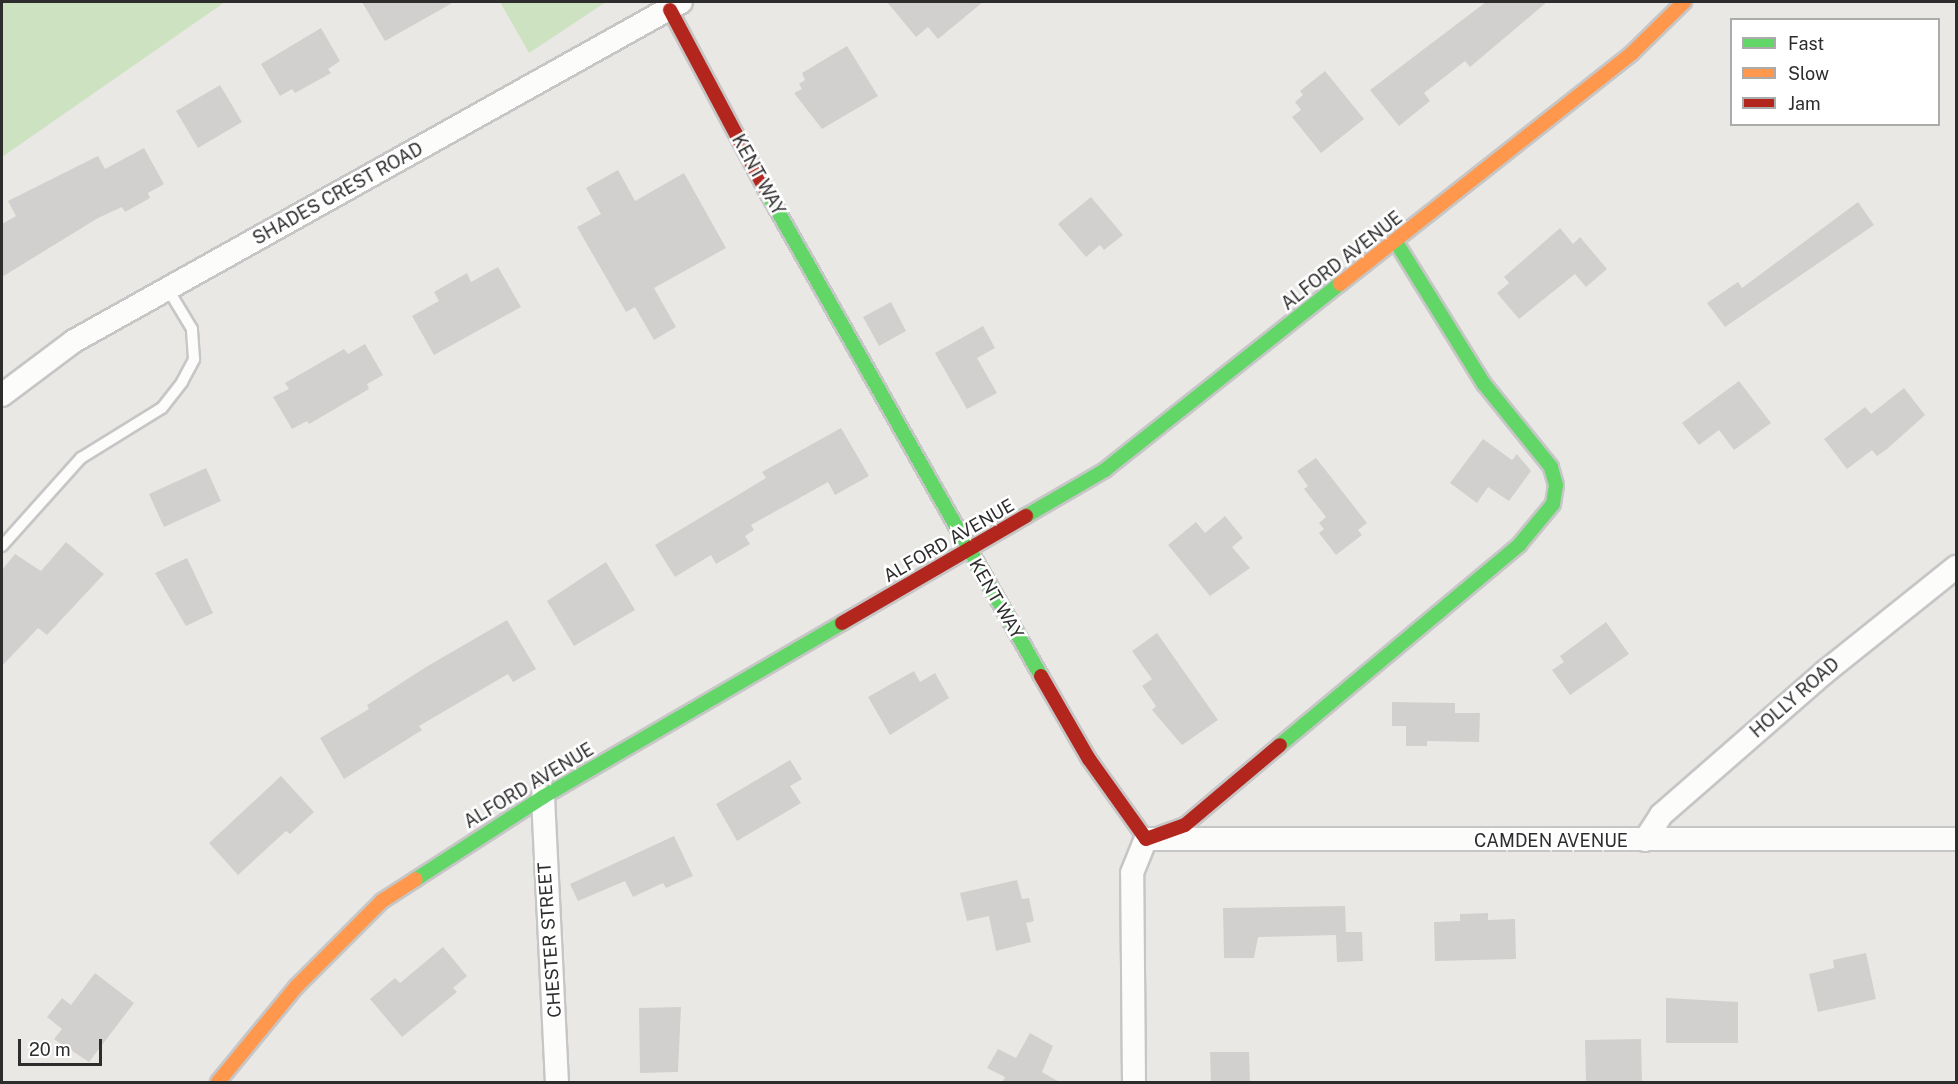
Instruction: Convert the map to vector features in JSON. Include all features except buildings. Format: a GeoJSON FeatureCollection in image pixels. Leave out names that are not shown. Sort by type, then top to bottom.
{"type":"FeatureCollection","features":[{"type":"Feature","properties":{"kind":"street","name":"ALFORD AVENUE"},"geometry":{"type":"LineString","coordinates":[[218,1083],[296,987],[382,901],[543,797],[1105,470],[1632,53],[1684,2]]}},
{"type":"Feature","properties":{"kind":"street","name":"SHADES CREST ROAD"},"geometry":{"type":"LineString","coordinates":[[2,395],[74,341],[676,5]]}},
{"type":"Feature","properties":{"kind":"street","name":"KENT WAY"},"geometry":{"type":"LineString","coordinates":[[676,5],[766,190],[968,551],[1089,759],[1146,839]]}},
{"type":"Feature","properties":{"kind":"street"},"geometry":{"type":"LineString","coordinates":[[1134,1083],[1132,873],[1146,839],[1185,825],[1519,545],[1538,526],[1553,504],[1556,485],[1551,466],[1484,384],[1396,242]]}},
{"type":"Feature","properties":{"kind":"street","name":"HOLLY ROAD"},"geometry":{"type":"LineString","coordinates":[[1644,840],[1661,815],[1697,783],[1825,672],[1956,567]]}},
{"type":"Feature","properties":{"kind":"street","name":"CHESTER STREET"},"geometry":{"type":"LineString","coordinates":[[543,797],[557,1083]]}},
{"type":"Feature","properties":{"kind":"street","name":"CAMDEN AVENUE"},"geometry":{"type":"LineString","coordinates":[[1146,839],[1956,839]]}},
{"type":"Feature","properties":{"kind":"lane"},"geometry":{"type":"LineString","coordinates":[[2,546],[81,458],[162,408],[182,382],[194,359],[192,329],[168,288]]}},
{"type":"Feature","properties":{"kind":"green space"},"geometry":{"type":"Polygon","coordinates":[[[2,2],[225,2],[2,157],[2,2]]]}},
{"type":"Feature","properties":{"kind":"green space"},"geometry":{"type":"Polygon","coordinates":[[[500,2],[606,2],[529,53],[500,2]]]}},
{"type":"Feature","properties":{"kind":"traffic: fast"},"geometry":{"type":"LineString","coordinates":[[768,194],[1041,676]]}},
{"type":"Feature","properties":{"kind":"traffic: fast"},"geometry":{"type":"LineString","coordinates":[[1280,745],[1519,545],[1553,504],[1556,485],[1551,467],[1484,384],[1396,242]]}},
{"type":"Feature","properties":{"kind":"traffic: fast"},"geometry":{"type":"LineString","coordinates":[[1026,516],[1105,470],[1340,284]]}},
{"type":"Feature","properties":{"kind":"traffic: fast"},"geometry":{"type":"LineString","coordinates":[[416,879],[543,797],[842,623]]}},
{"type":"Feature","properties":{"kind":"traffic: slow"},"geometry":{"type":"LineString","coordinates":[[1340,284],[1632,53],[1684,2]]}},
{"type":"Feature","properties":{"kind":"traffic: slow"},"geometry":{"type":"LineString","coordinates":[[218,1082],[296,987],[382,901],[416,879]]}},
{"type":"Feature","properties":{"kind":"traffic: jam"},"geometry":{"type":"LineString","coordinates":[[670,10],[768,194]]}},
{"type":"Feature","properties":{"kind":"traffic: jam"},"geometry":{"type":"LineString","coordinates":[[842,623],[1026,516]]}},
{"type":"Feature","properties":{"kind":"traffic: jam"},"geometry":{"type":"LineString","coordinates":[[1041,676],[1089,759],[1146,839],[1185,825],[1280,745]]}}]}
